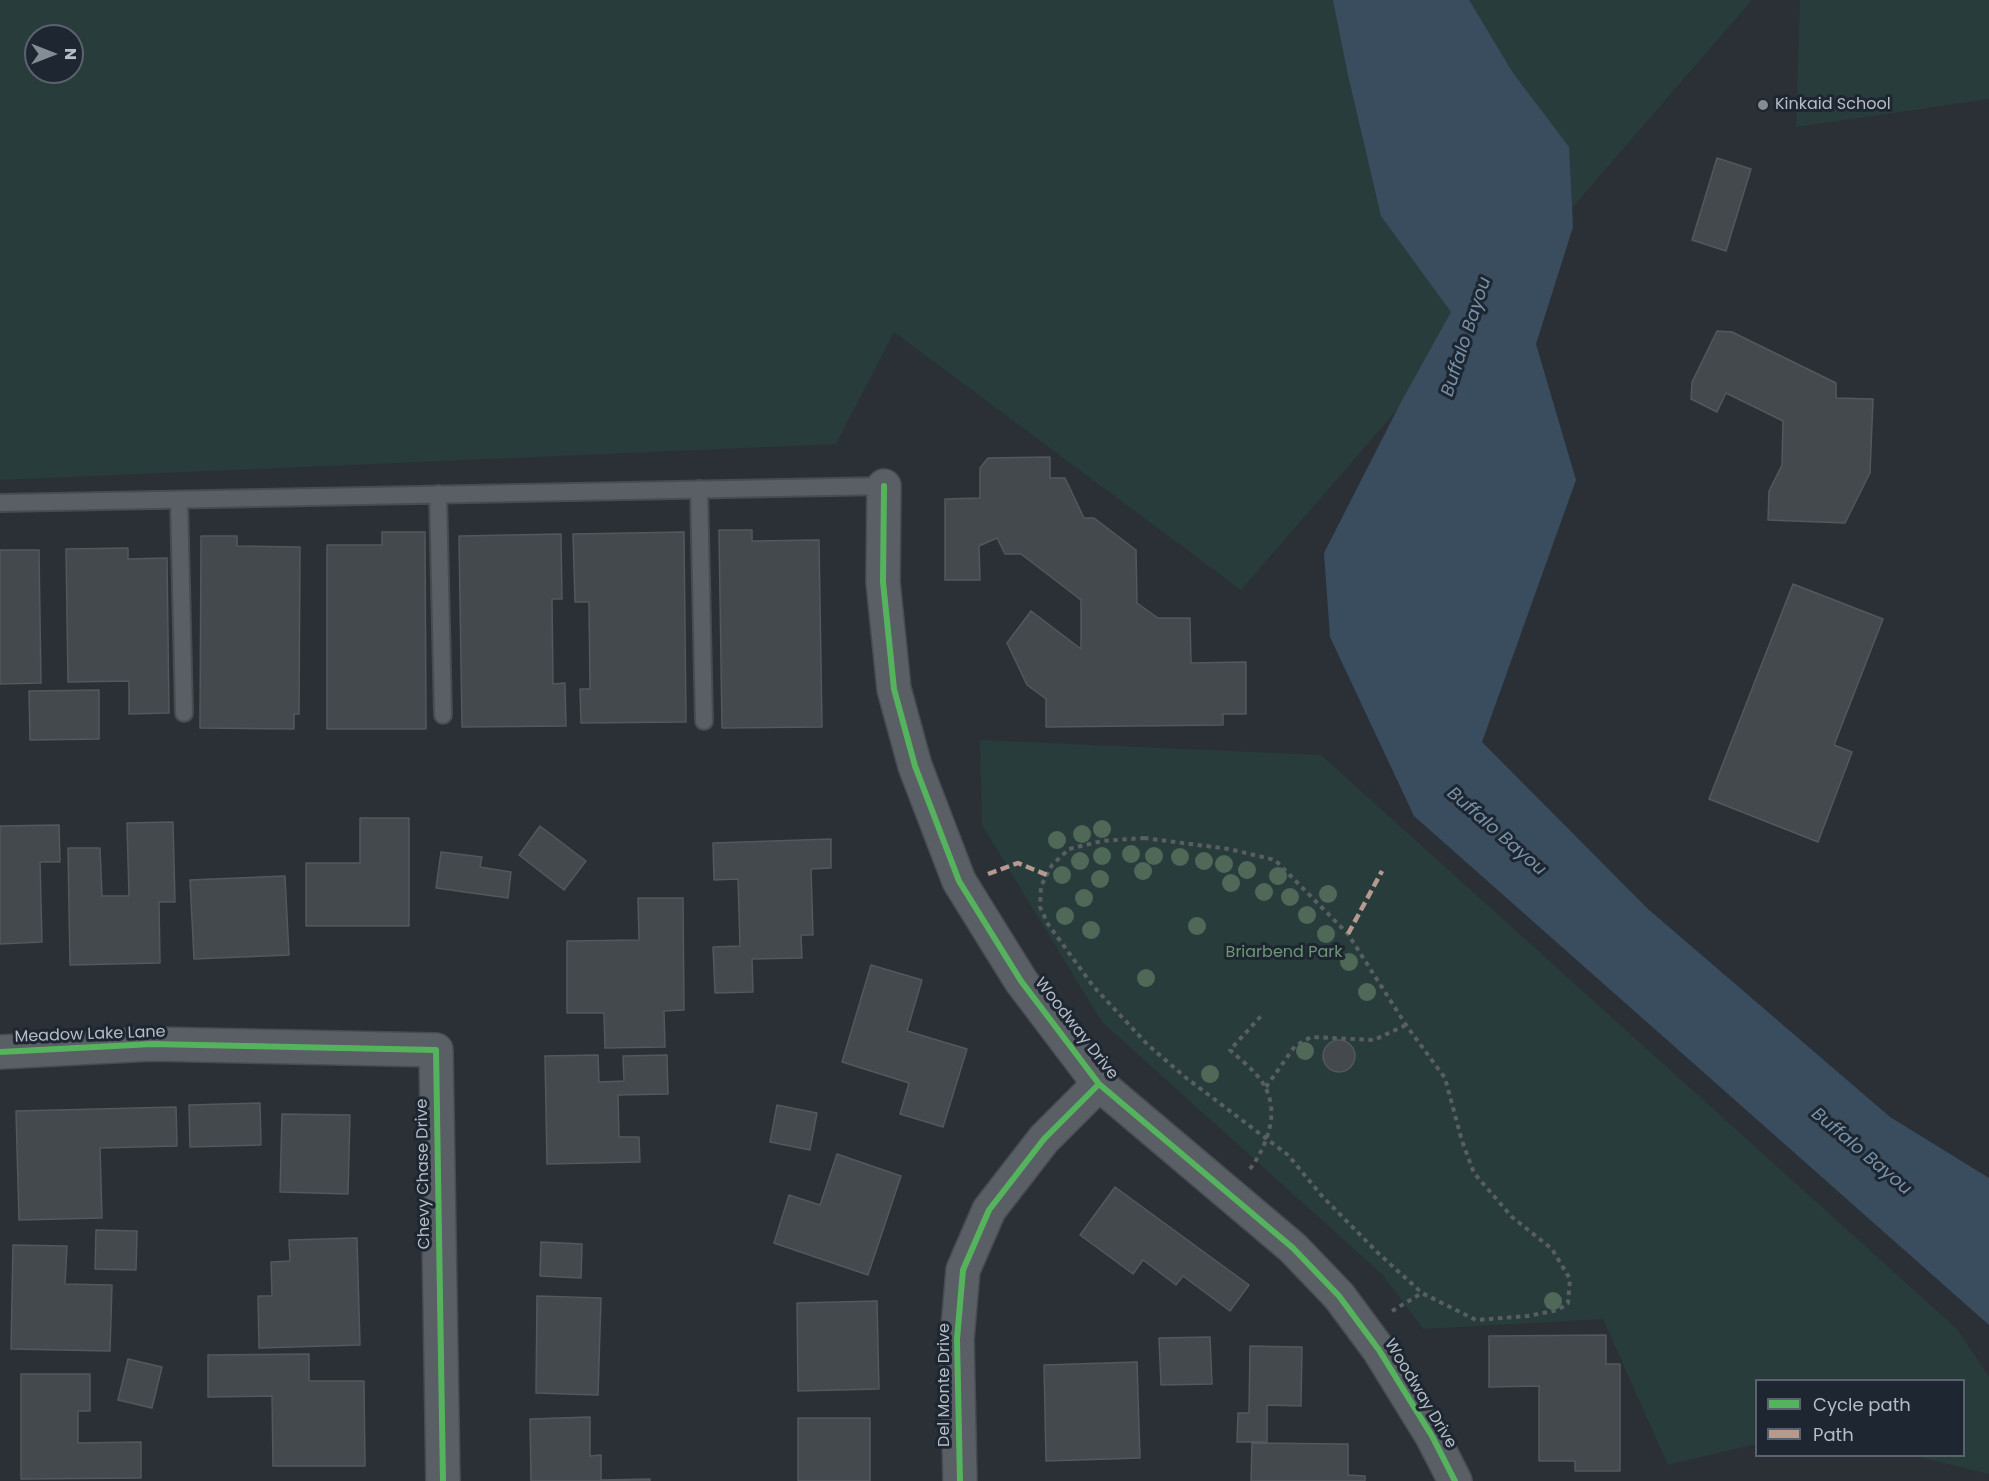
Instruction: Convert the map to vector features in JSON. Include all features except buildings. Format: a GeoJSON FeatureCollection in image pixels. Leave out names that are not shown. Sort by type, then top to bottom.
{"type":"FeatureCollection","features":[{"type":"Feature","properties":{"kind":"street","name":"Woodway Drive"},"geometry":{"type":"LineString","coordinates":[[884,486],[883,582],[894,689],[915,766],[959,881],[1021,981],[1099,1084],[1293,1248],[1339,1296],[1379,1350],[1403,1388],[1432,1436],[1455,1481]]}},
{"type":"Feature","properties":{"kind":"street","name":"Meadow Lake Lane"},"geometry":{"type":"LineString","coordinates":[[0,1052],[152,1044],[252,1046]]}},
{"type":"Feature","properties":{"kind":"street","name":"Chevy Chase Drive"},"geometry":{"type":"LineString","coordinates":[[252,1046],[436,1050],[443,1481]]}},
{"type":"Feature","properties":{"kind":"street","name":"Del Monte Drive"},"geometry":{"type":"LineString","coordinates":[[960,1481],[957,1339],[963,1270],[989,1210],[1044,1139],[1099,1084]]}},
{"type":"Feature","properties":{"kind":"lane"},"geometry":{"type":"LineString","coordinates":[[0,503],[884,486]]}},
{"type":"Feature","properties":{"kind":"lane"},"geometry":{"type":"LineString","coordinates":[[699,489],[704,721]]}},
{"type":"Feature","properties":{"kind":"lane"},"geometry":{"type":"LineString","coordinates":[[438,494],[444,715]]}},
{"type":"Feature","properties":{"kind":"lane"},"geometry":{"type":"LineString","coordinates":[[179,500],[184,713]]}},
{"type":"Feature","properties":{"kind":"path"},"geometry":{"type":"LineString","coordinates":[[1144,838],[1229,849],[1275,860],[1348,933],[1406,1025],[1445,1077],[1462,1141],[1474,1173],[1512,1216],[1552,1249],[1570,1279],[1568,1303],[1558,1310],[1528,1316],[1476,1320],[1422,1293],[1322,1196],[1288,1155],[1185,1077],[1147,1044],[1093,986],[1048,924],[1040,907],[1041,886],[1052,866],[1069,849],[1102,841],[1144,838]]}},
{"type":"Feature","properties":{"kind":"path"},"geometry":{"type":"LineString","coordinates":[[1231,1196],[1258,1159],[1268,1139],[1271,1119],[1266,1087],[1230,1050],[1261,1016]]}},
{"type":"Feature","properties":{"kind":"path"},"geometry":{"type":"LineString","coordinates":[[1266,1087],[1294,1046],[1311,1037],[1374,1040],[1406,1025]]}},
{"type":"Feature","properties":{"kind":"green space"},"geometry":{"type":"Polygon","coordinates":[[[0,0],[1752,0],[1241,590],[894,332],[836,444],[0,480],[0,0]]]}},
{"type":"Feature","properties":{"kind":"green space"},"geometry":{"type":"Polygon","coordinates":[[[1800,0],[1989,0],[1989,99],[1796,127],[1800,0]]]}},
{"type":"Feature","properties":{"kind":"green space","name":"Briarbend Park"},"geometry":{"type":"Polygon","coordinates":[[[980,740],[1321,755],[1957,1329],[1989,1377],[1989,1474],[1919,1457],[1965,1457],[1965,1379],[1755,1379],[1755,1444],[1668,1465],[1603,1319],[1423,1329],[1383,1275],[1102,1022],[982,825],[980,740]]]}},
{"type":"Feature","properties":{"kind":"water","name":"Buffalo Bayou"},"geometry":{"type":"Polygon","coordinates":[[[1333,0],[1469,0],[1513,73],[1569,147],[1573,227],[1536,344],[1576,480],[1482,742],[1648,909],[1890,1117],[1989,1178],[1989,1325],[1414,816],[1330,637],[1324,553],[1400,404],[1451,312],[1381,216],[1333,0]]]}},
{"type":"Feature","properties":{"kind":"marked path"},"geometry":{"type":"LineString","coordinates":[[988,874],[1018,863],[1047,875]]}},
{"type":"Feature","properties":{"kind":"marked path"},"geometry":{"type":"LineString","coordinates":[[1348,934],[1382,871]]}},
{"type":"Feature","properties":{"kind":"cycle path"},"geometry":{"type":"LineString","coordinates":[[884,486],[883,582],[894,689],[915,766],[959,881],[1021,981],[1099,1084],[1293,1248],[1339,1296],[1379,1350],[1432,1436],[1455,1481]]}},
{"type":"Feature","properties":{"kind":"cycle path"},"geometry":{"type":"LineString","coordinates":[[0,1052],[152,1044],[436,1050],[443,1481]]}},
{"type":"Feature","properties":{"kind":"cycle path"},"geometry":{"type":"LineString","coordinates":[[960,1481],[957,1339],[963,1270],[989,1210],[1044,1139],[1099,1084]]}},
{"type":"Feature","properties":{"kind":"place","name":"Kinkaid School"},"geometry":{"type":"Point","coordinates":[1763,105]}}]}
